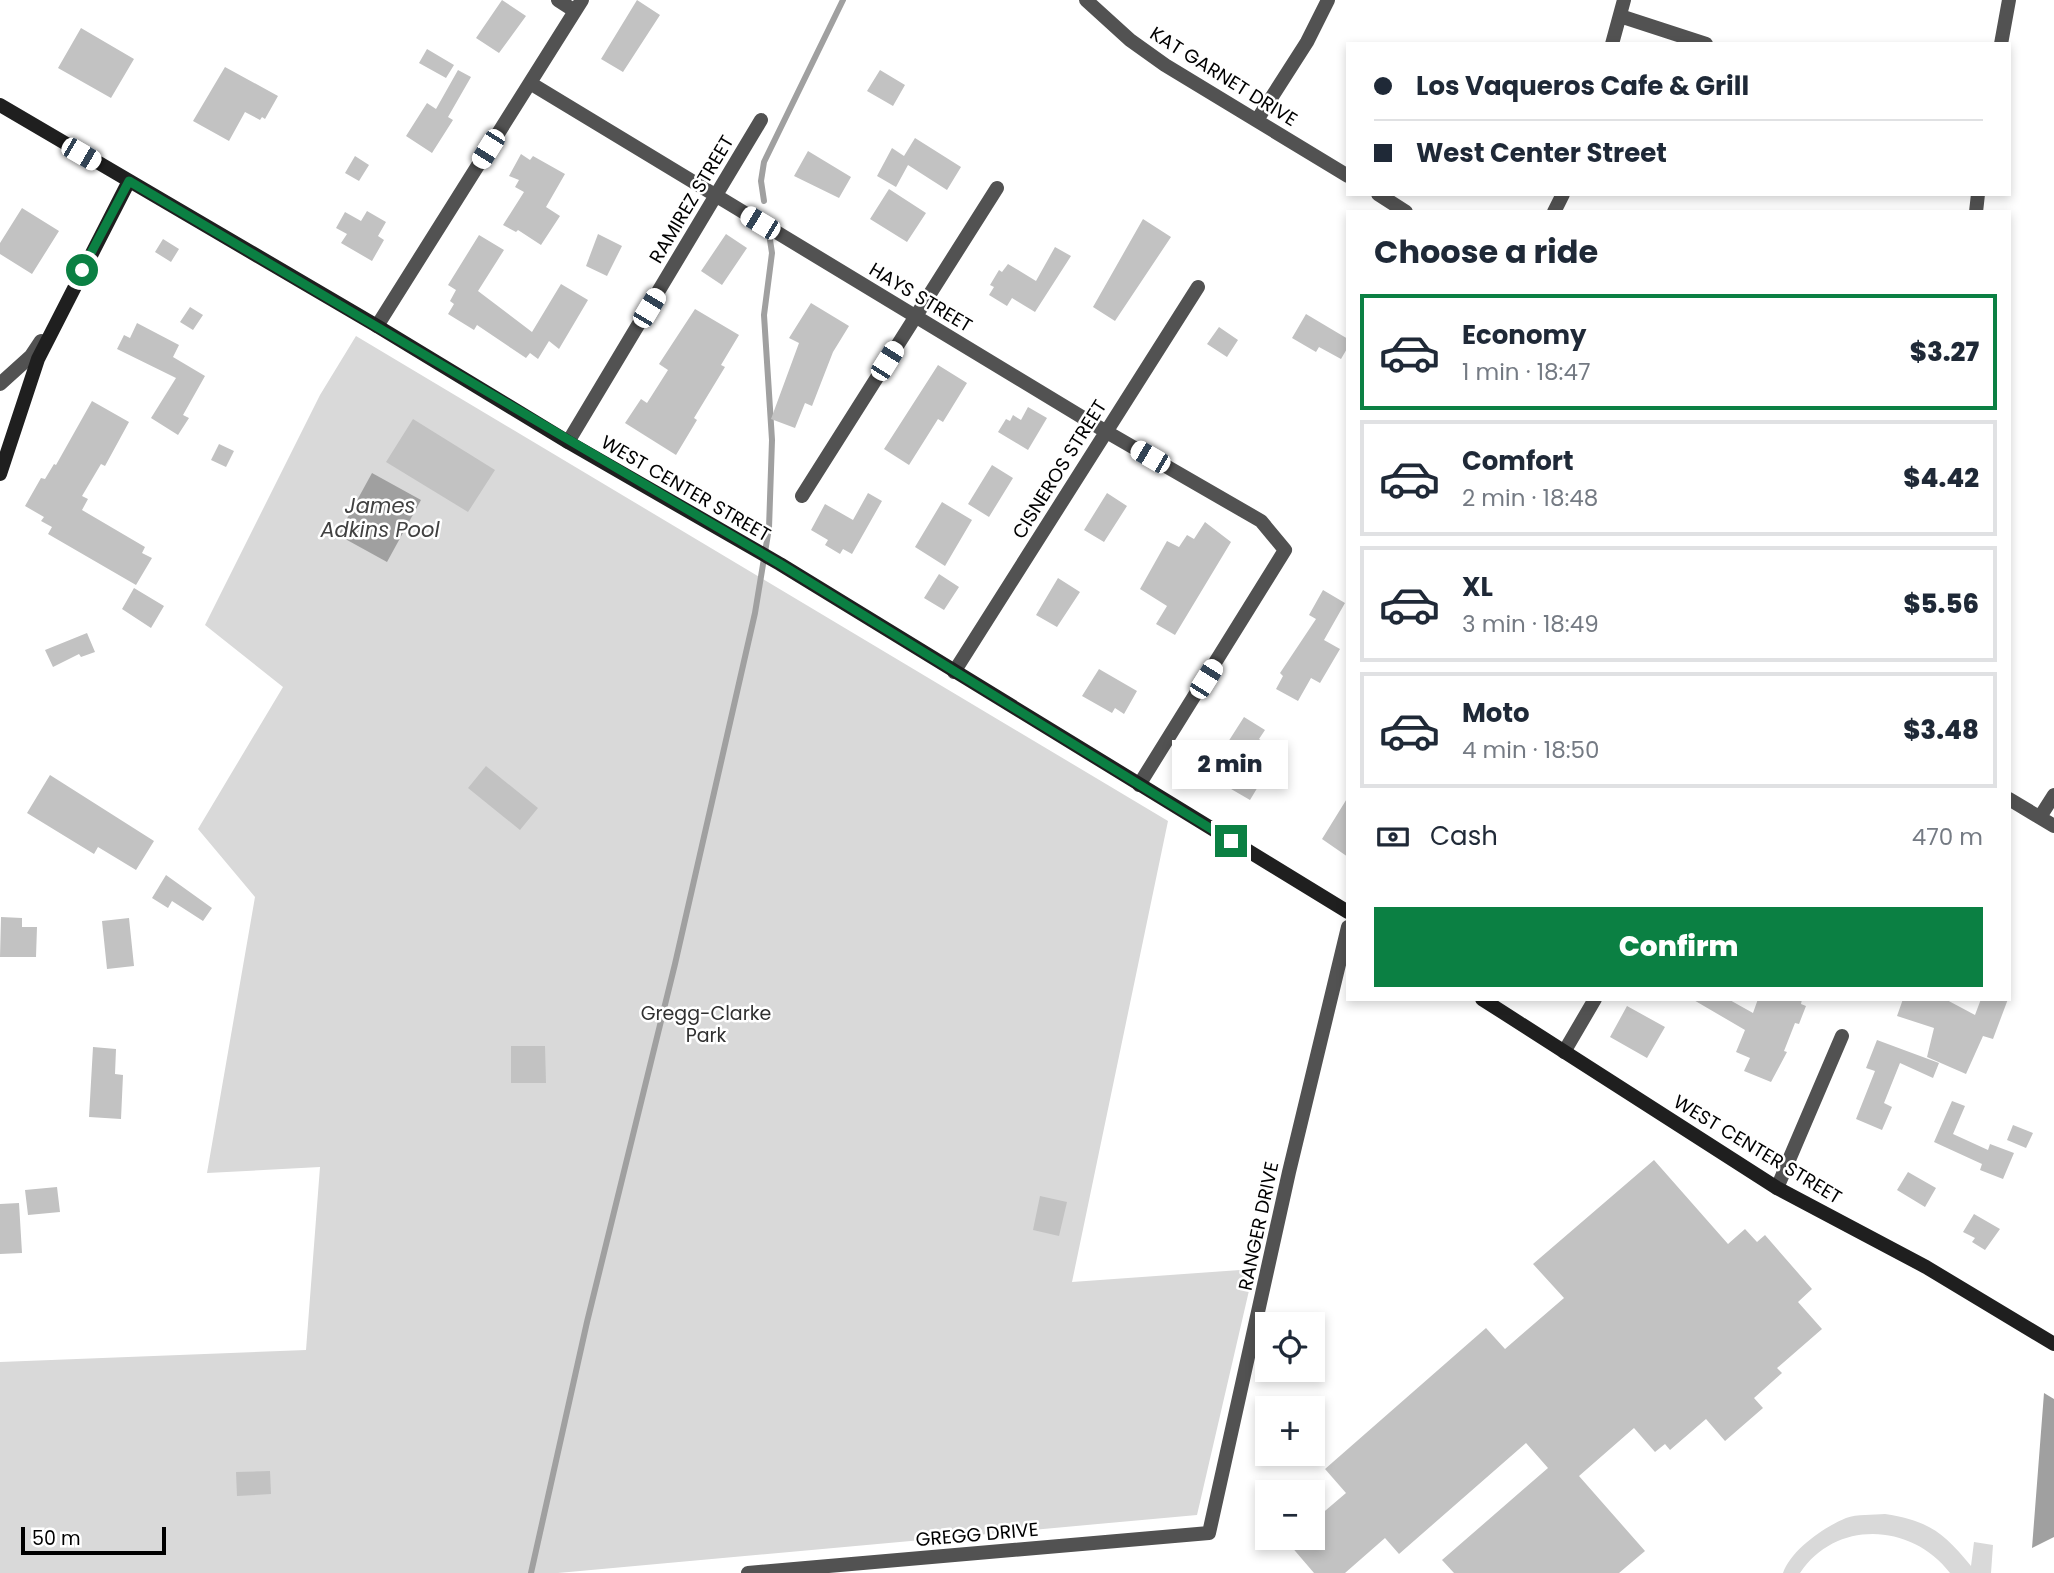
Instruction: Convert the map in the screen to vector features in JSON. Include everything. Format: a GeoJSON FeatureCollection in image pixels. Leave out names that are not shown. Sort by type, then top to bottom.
{"type":"FeatureCollection","features":[{"type":"Feature","properties":{"kind":"street"},"geometry":{"type":"LineString","coordinates":[[377,326],[579,5],[558,0]]}},
{"type":"Feature","properties":{"kind":"street","name":"KAT GARNET DRIVE"},"geometry":{"type":"LineString","coordinates":[[1086,0],[1130,40],[1165,65],[1346,175]]}},
{"type":"Feature","properties":{"kind":"street"},"geometry":{"type":"LineString","coordinates":[[1257,120],[1307,42],[1328,0]]}},
{"type":"Feature","properties":{"kind":"street"},"geometry":{"type":"LineString","coordinates":[[1613,42],[1624,0]]}},
{"type":"Feature","properties":{"kind":"street"},"geometry":{"type":"LineString","coordinates":[[2001,42],[2009,0]]}},
{"type":"Feature","properties":{"kind":"street"},"geometry":{"type":"LineString","coordinates":[[1620,16],[1700,42]]}},
{"type":"Feature","properties":{"kind":"street","name":"HAYS STREET"},"geometry":{"type":"LineString","coordinates":[[530,83],[1105,431],[1261,522],[1285,550],[1139,785]]}},
{"type":"Feature","properties":{"kind":"street","name":"WEST CENTER STREET"},"geometry":{"type":"LineString","coordinates":[[0,105],[377,326],[568,442],[750,546],[1346,911]]}},
{"type":"Feature","properties":{"kind":"street","name":"RAMIREZ STREET"},"geometry":{"type":"LineString","coordinates":[[568,442],[761,120]]}},
{"type":"Feature","properties":{"kind":"street"},"geometry":{"type":"LineString","coordinates":[[0,474],[16,418],[59,314],[129,181]]}},
{"type":"Feature","properties":{"kind":"street"},"geometry":{"type":"LineString","coordinates":[[802,496],[997,188]]}},
{"type":"Feature","properties":{"kind":"street"},"geometry":{"type":"LineString","coordinates":[[1381,196],[1403,210]]}},
{"type":"Feature","properties":{"kind":"street","name":"CISNEROS STREET"},"geometry":{"type":"LineString","coordinates":[[954,672],[1198,286]]}},
{"type":"Feature","properties":{"kind":"street"},"geometry":{"type":"LineString","coordinates":[[0,384],[31,356],[59,314]]}},
{"type":"Feature","properties":{"kind":"street"},"geometry":{"type":"LineString","coordinates":[[2040,817],[2054,795]]}},
{"type":"Feature","properties":{"kind":"street"},"geometry":{"type":"LineString","coordinates":[[2011,800],[2054,826]]}},
{"type":"Feature","properties":{"kind":"street","name":"RANGER DRIVE"},"geometry":{"type":"LineString","coordinates":[[1209,1533],[1346,936]]}},
{"type":"Feature","properties":{"kind":"street","name":"WEST CENTER STREET"},"geometry":{"type":"LineString","coordinates":[[1485,1001],[1777,1188],[1926,1267],[2054,1344]]}},
{"type":"Feature","properties":{"kind":"street"},"geometry":{"type":"LineString","coordinates":[[1564,1052],[1594,1001]]}},
{"type":"Feature","properties":{"kind":"street"},"geometry":{"type":"LineString","coordinates":[[1777,1188],[1842,1036]]}},
{"type":"Feature","properties":{"kind":"street","name":"GREGG DRIVE"},"geometry":{"type":"LineString","coordinates":[[748,1573],[831,1569],[1209,1533]]}},
{"type":"Feature","properties":{"kind":"green space","name":"Gregg-Clarke Park"},"geometry":{"type":"Polygon","coordinates":[[[356,336],[1168,821],[1072,1282],[1254,1269],[1197,1515],[558,1573],[0,1573],[0,1362],[306,1350],[320,1167],[207,1173],[255,897],[198,829],[283,687],[205,625],[320,395],[356,336]]]}},
{"type":"Feature","properties":{"kind":"green space"},"geometry":{"type":"Polygon","coordinates":[[[1885,1514],[1913,1520],[1934,1530],[1971,1566],[1974,1542],[1993,1545],[1991,1573],[1950,1573],[1934,1556],[1916,1544],[1874,1534],[1853,1536],[1833,1543],[1815,1555],[1800,1573],[1783,1573],[1793,1556],[1809,1540],[1828,1527],[1850,1517],[1885,1514]]]}},
{"type":"Feature","properties":{"kind":"water","name":"James Adkins Pool"},"geometry":{"type":"Polygon","coordinates":[[[372,473],[421,500],[387,562],[338,535],[372,473]]]}},
{"type":"Feature","properties":{"kind":"water"},"geometry":{"type":"Polygon","coordinates":[[[2044,1393],[2054,1399],[2054,1537],[2032,1548],[2044,1393]]]}},
{"type":"Feature","properties":{"kind":"building"},"geometry":{"type":"Polygon","coordinates":[[[502,0],[526,16],[499,53],[476,38],[502,0]]]}},
{"type":"Feature","properties":{"kind":"building"},"geometry":{"type":"Polygon","coordinates":[[[637,0],[660,15],[623,72],[601,59],[637,0]]]}},
{"type":"Feature","properties":{"kind":"building"},"geometry":{"type":"Polygon","coordinates":[[[81,28],[134,59],[111,98],[58,68],[81,28]]]}},
{"type":"Feature","properties":{"kind":"building"},"geometry":{"type":"Polygon","coordinates":[[[427,49],[454,65],[446,78],[419,63],[427,49]]]}},
{"type":"Feature","properties":{"kind":"building"},"geometry":{"type":"Polygon","coordinates":[[[225,67],[278,96],[265,119],[262,117],[260,120],[245,112],[229,141],[193,121],[225,67]]]}},
{"type":"Feature","properties":{"kind":"building"},"geometry":{"type":"Polygon","coordinates":[[[458,70],[471,77],[448,117],[453,120],[432,153],[406,136],[427,103],[436,109],[458,70]]]}},
{"type":"Feature","properties":{"kind":"building"},"geometry":{"type":"Polygon","coordinates":[[[880,70],[905,85],[893,106],[867,91],[880,70]]]}},
{"type":"Feature","properties":{"kind":"building"},"geometry":{"type":"Polygon","coordinates":[[[915,138],[961,167],[947,190],[908,165],[896,187],[877,176],[892,148],[904,156],[915,138]]]}},
{"type":"Feature","properties":{"kind":"building"},"geometry":{"type":"Polygon","coordinates":[[[808,151],[851,177],[839,198],[794,176],[808,151]]]}},
{"type":"Feature","properties":{"kind":"building"},"geometry":{"type":"Polygon","coordinates":[[[521,154],[530,160],[533,156],[565,174],[546,207],[560,216],[541,245],[518,230],[516,232],[503,225],[524,192],[515,187],[519,180],[509,176],[521,154]]]}},
{"type":"Feature","properties":{"kind":"building"},"geometry":{"type":"Polygon","coordinates":[[[355,156],[369,165],[359,181],[345,173],[355,156]]]}},
{"type":"Feature","properties":{"kind":"building"},"geometry":{"type":"Polygon","coordinates":[[[889,189],[926,213],[907,242],[870,219],[889,189]]]}},
{"type":"Feature","properties":{"kind":"building"},"geometry":{"type":"Polygon","coordinates":[[[22,208],[59,231],[32,274],[0,254],[0,243],[22,208]]]}},
{"type":"Feature","properties":{"kind":"building"},"geometry":{"type":"Polygon","coordinates":[[[367,211],[386,222],[378,236],[384,240],[372,261],[341,243],[347,234],[336,228],[345,212],[361,221],[367,211]]]}},
{"type":"Feature","properties":{"kind":"building"},"geometry":{"type":"Polygon","coordinates":[[[1143,219],[1171,237],[1115,321],[1093,307],[1143,219]]]}},
{"type":"Feature","properties":{"kind":"building"},"geometry":{"type":"Polygon","coordinates":[[[598,234],[622,246],[607,276],[586,266],[598,234]]]}},
{"type":"Feature","properties":{"kind":"building"},"geometry":{"type":"Polygon","coordinates":[[[726,234],[747,248],[722,285],[701,271],[726,234]]]}},
{"type":"Feature","properties":{"kind":"building"},"geometry":{"type":"Polygon","coordinates":[[[479,235],[504,250],[478,291],[532,332],[561,284],[588,300],[559,349],[549,341],[538,359],[530,353],[526,358],[477,325],[474,330],[448,314],[454,304],[450,301],[456,290],[448,285],[479,235]]]}},
{"type":"Feature","properties":{"kind":"building"},"geometry":{"type":"Polygon","coordinates":[[[163,239],[179,249],[171,262],[155,252],[163,239]]]}},
{"type":"Feature","properties":{"kind":"building"},"geometry":{"type":"Polygon","coordinates":[[[1055,247],[1071,256],[1035,312],[1012,298],[1007,306],[989,295],[994,287],[990,285],[999,270],[1002,272],[1008,264],[1036,281],[1055,247]]]}},
{"type":"Feature","properties":{"kind":"building"},"geometry":{"type":"Polygon","coordinates":[[[811,303],[849,326],[833,352],[812,406],[805,403],[795,428],[771,419],[799,343],[789,338],[811,303]]]}},
{"type":"Feature","properties":{"kind":"building"},"geometry":{"type":"Polygon","coordinates":[[[190,307],[203,315],[193,330],[180,322],[190,307]]]}},
{"type":"Feature","properties":{"kind":"building"},"geometry":{"type":"Polygon","coordinates":[[[695,309],[739,335],[721,365],[725,367],[694,418],[697,420],[676,455],[625,423],[641,399],[647,403],[668,370],[659,364],[695,309]]]}},
{"type":"Feature","properties":{"kind":"building"},"geometry":{"type":"Polygon","coordinates":[[[1306,314],[1346,338],[1346,350],[1341,359],[1319,347],[1316,352],[1292,338],[1306,314]]]}},
{"type":"Feature","properties":{"kind":"building"},"geometry":{"type":"Polygon","coordinates":[[[137,323],[179,345],[173,357],[205,376],[183,415],[189,418],[178,435],[151,418],[176,378],[117,349],[124,335],[130,338],[137,323]]]}},
{"type":"Feature","properties":{"kind":"building"},"geometry":{"type":"Polygon","coordinates":[[[1219,327],[1238,340],[1227,357],[1207,344],[1219,327]]]}},
{"type":"Feature","properties":{"kind":"building"},"geometry":{"type":"Polygon","coordinates":[[[938,365],[967,383],[943,422],[938,419],[909,465],[884,449],[938,365]]]}},
{"type":"Feature","properties":{"kind":"building"},"geometry":{"type":"Polygon","coordinates":[[[92,401],[129,422],[105,466],[101,464],[82,496],[88,499],[82,510],[145,547],[142,553],[152,558],[136,585],[48,534],[52,527],[41,521],[44,517],[25,506],[41,478],[45,479],[54,464],[56,465],[92,401]]]}},
{"type":"Feature","properties":{"kind":"building"},"geometry":{"type":"Polygon","coordinates":[[[1028,407],[1047,418],[1028,450],[998,432],[1006,419],[1010,421],[1013,415],[1021,420],[1028,407]]]}},
{"type":"Feature","properties":{"kind":"building"},"geometry":{"type":"Polygon","coordinates":[[[413,419],[495,470],[468,512],[386,462],[413,419]]]}},
{"type":"Feature","properties":{"kind":"building"},"geometry":{"type":"Polygon","coordinates":[[[219,444],[234,451],[226,467],[211,460],[219,444]]]}},
{"type":"Feature","properties":{"kind":"building"},"geometry":{"type":"Polygon","coordinates":[[[992,465],[1013,478],[989,517],[968,504],[992,465]]]}},
{"type":"Feature","properties":{"kind":"building"},"geometry":{"type":"Polygon","coordinates":[[[868,493],[882,501],[852,554],[843,549],[840,554],[825,545],[828,540],[811,530],[825,504],[853,520],[868,493]]]}},
{"type":"Feature","properties":{"kind":"building"},"geometry":{"type":"Polygon","coordinates":[[[1107,493],[1127,506],[1104,542],[1084,530],[1107,493]]]}},
{"type":"Feature","properties":{"kind":"building"},"geometry":{"type":"Polygon","coordinates":[[[942,502],[972,520],[945,566],[915,547],[942,502]]]}},
{"type":"Feature","properties":{"kind":"building"},"geometry":{"type":"Polygon","coordinates":[[[1205,522],[1231,542],[1175,635],[1156,624],[1167,606],[1140,589],[1167,541],[1179,547],[1187,535],[1194,539],[1205,522]]]}},
{"type":"Feature","properties":{"kind":"building"},"geometry":{"type":"Polygon","coordinates":[[[939,574],[959,587],[944,610],[924,598],[939,574]]]}},
{"type":"Feature","properties":{"kind":"building"},"geometry":{"type":"Polygon","coordinates":[[[1058,578],[1080,592],[1057,627],[1036,615],[1058,578]]]}},
{"type":"Feature","properties":{"kind":"building"},"geometry":{"type":"Polygon","coordinates":[[[134,588],[164,606],[151,628],[122,609],[134,588]]]}},
{"type":"Feature","properties":{"kind":"building"},"geometry":{"type":"Polygon","coordinates":[[[1323,590],[1345,603],[1324,640],[1340,649],[1320,683],[1311,678],[1298,701],[1276,689],[1283,676],[1280,673],[1316,619],[1309,615],[1323,590]]]}},
{"type":"Feature","properties":{"kind":"building"},"geometry":{"type":"Polygon","coordinates":[[[87,633],[95,652],[81,657],[79,654],[53,667],[45,650],[87,633]]]}},
{"type":"Feature","properties":{"kind":"building"},"geometry":{"type":"Polygon","coordinates":[[[1099,669],[1137,691],[1124,714],[1115,708],[1112,713],[1082,696],[1099,669]]]}},
{"type":"Feature","properties":{"kind":"building"},"geometry":{"type":"Polygon","coordinates":[[[1244,717],[1265,730],[1259,739],[1279,752],[1250,800],[1207,775],[1244,717]]]}},
{"type":"Feature","properties":{"kind":"building"},"geometry":{"type":"Polygon","coordinates":[[[486,766],[538,808],[520,830],[468,788],[486,766]]]}},
{"type":"Feature","properties":{"kind":"building"},"geometry":{"type":"Polygon","coordinates":[[[50,775],[154,841],[136,870],[98,847],[94,854],[27,813],[50,775]]]}},
{"type":"Feature","properties":{"kind":"building"},"geometry":{"type":"Polygon","coordinates":[[[1346,800],[1346,856],[1322,839],[1346,800]]]}},
{"type":"Feature","properties":{"kind":"building"},"geometry":{"type":"Polygon","coordinates":[[[166,875],[212,908],[203,921],[172,901],[168,908],[152,898],[166,875]]]}},
{"type":"Feature","properties":{"kind":"building"},"geometry":{"type":"Polygon","coordinates":[[[1,917],[22,918],[22,927],[37,927],[36,957],[0,957],[1,917]]]}},
{"type":"Feature","properties":{"kind":"building"},"geometry":{"type":"Polygon","coordinates":[[[129,918],[134,966],[107,969],[102,921],[129,918]]]}},
{"type":"Feature","properties":{"kind":"building"},"geometry":{"type":"Polygon","coordinates":[[[1695,1001],[1732,1001],[1753,1013],[1757,1001],[1802,1001],[1801,1004],[1806,1006],[1799,1024],[1795,1023],[1784,1051],[1787,1052],[1771,1082],[1744,1071],[1750,1058],[1736,1052],[1745,1030],[1695,1001]]]}},
{"type":"Feature","properties":{"kind":"building"},"geometry":{"type":"Polygon","coordinates":[[[1902,1001],[1949,1001],[1975,1015],[1980,1001],[2007,1001],[1993,1039],[1983,1036],[1966,1074],[1927,1057],[1934,1028],[1897,1016],[1902,1001]]]}},
{"type":"Feature","properties":{"kind":"building"},"geometry":{"type":"Polygon","coordinates":[[[1627,1006],[1665,1027],[1647,1058],[1610,1037],[1627,1006]]]}},
{"type":"Feature","properties":{"kind":"building"},"geometry":{"type":"Polygon","coordinates":[[[1877,1040],[1939,1063],[1933,1078],[1900,1063],[1884,1103],[1892,1107],[1882,1130],[1856,1119],[1875,1071],[1866,1068],[1877,1040]]]}},
{"type":"Feature","properties":{"kind":"building"},"geometry":{"type":"Polygon","coordinates":[[[511,1046],[545,1046],[546,1083],[511,1083],[511,1046]]]}},
{"type":"Feature","properties":{"kind":"building"},"geometry":{"type":"Polygon","coordinates":[[[93,1047],[116,1049],[115,1074],[123,1075],[121,1119],[89,1117],[93,1047]]]}},
{"type":"Feature","properties":{"kind":"building"},"geometry":{"type":"Polygon","coordinates":[[[1952,1101],[1965,1106],[1953,1134],[1988,1150],[1990,1144],[2014,1153],[2003,1179],[1980,1170],[1982,1164],[1934,1142],[1952,1101]]]}},
{"type":"Feature","properties":{"kind":"building"},"geometry":{"type":"Polygon","coordinates":[[[2013,1125],[2033,1133],[2026,1148],[2007,1140],[2013,1125]]]}},
{"type":"Feature","properties":{"kind":"building"},"geometry":{"type":"Polygon","coordinates":[[[1654,1160],[1728,1244],[1745,1229],[1757,1242],[1765,1235],[1812,1289],[1798,1302],[1822,1329],[1777,1368],[1782,1373],[1754,1398],[1763,1408],[1725,1441],[1706,1419],[1670,1450],[1665,1444],[1655,1452],[1634,1428],[1579,1476],[1645,1551],[1619,1573],[1454,1573],[1442,1560],[1548,1468],[1526,1443],[1399,1554],[1385,1538],[1345,1573],[1314,1573],[1294,1550],[1325,1550],[1325,1511],[1346,1493],[1325,1469],[1486,1328],[1505,1349],[1564,1298],[1533,1264],[1654,1160]]]}},
{"type":"Feature","properties":{"kind":"building"},"geometry":{"type":"Polygon","coordinates":[[[1908,1172],[1936,1188],[1925,1207],[1897,1190],[1908,1172]]]}},
{"type":"Feature","properties":{"kind":"building"},"geometry":{"type":"Polygon","coordinates":[[[57,1187],[60,1212],[28,1215],[25,1190],[57,1187]]]}},
{"type":"Feature","properties":{"kind":"building"},"geometry":{"type":"Polygon","coordinates":[[[1040,1196],[1067,1202],[1059,1236],[1033,1230],[1040,1196]]]}},
{"type":"Feature","properties":{"kind":"building"},"geometry":{"type":"Polygon","coordinates":[[[19,1203],[22,1253],[0,1254],[0,1204],[19,1203]]]}},
{"type":"Feature","properties":{"kind":"building"},"geometry":{"type":"Polygon","coordinates":[[[1974,1214],[2000,1229],[1985,1250],[1972,1242],[1975,1238],[1963,1232],[1974,1214]]]}},
{"type":"Feature","properties":{"kind":"building"},"geometry":{"type":"Polygon","coordinates":[[[270,1471],[271,1494],[237,1496],[236,1472],[270,1471]]]}},
{"type":"Feature","properties":{"kind":"waterway"},"geometry":{"type":"LineString","coordinates":[[764,201],[761,181],[764,162],[843,0]]}},
{"type":"Feature","properties":{"kind":"waterway"},"geometry":{"type":"LineString","coordinates":[[531,1573],[587,1322],[675,964],[755,613],[769,528],[772,440],[764,315],[772,253],[770,240]]}},
{"type":"Feature","properties":{"kind":"route"},"geometry":{"type":"LineString","coordinates":[[82,270],[129,181],[377,326],[568,442],[780,564],[1231,841]]}}]}
